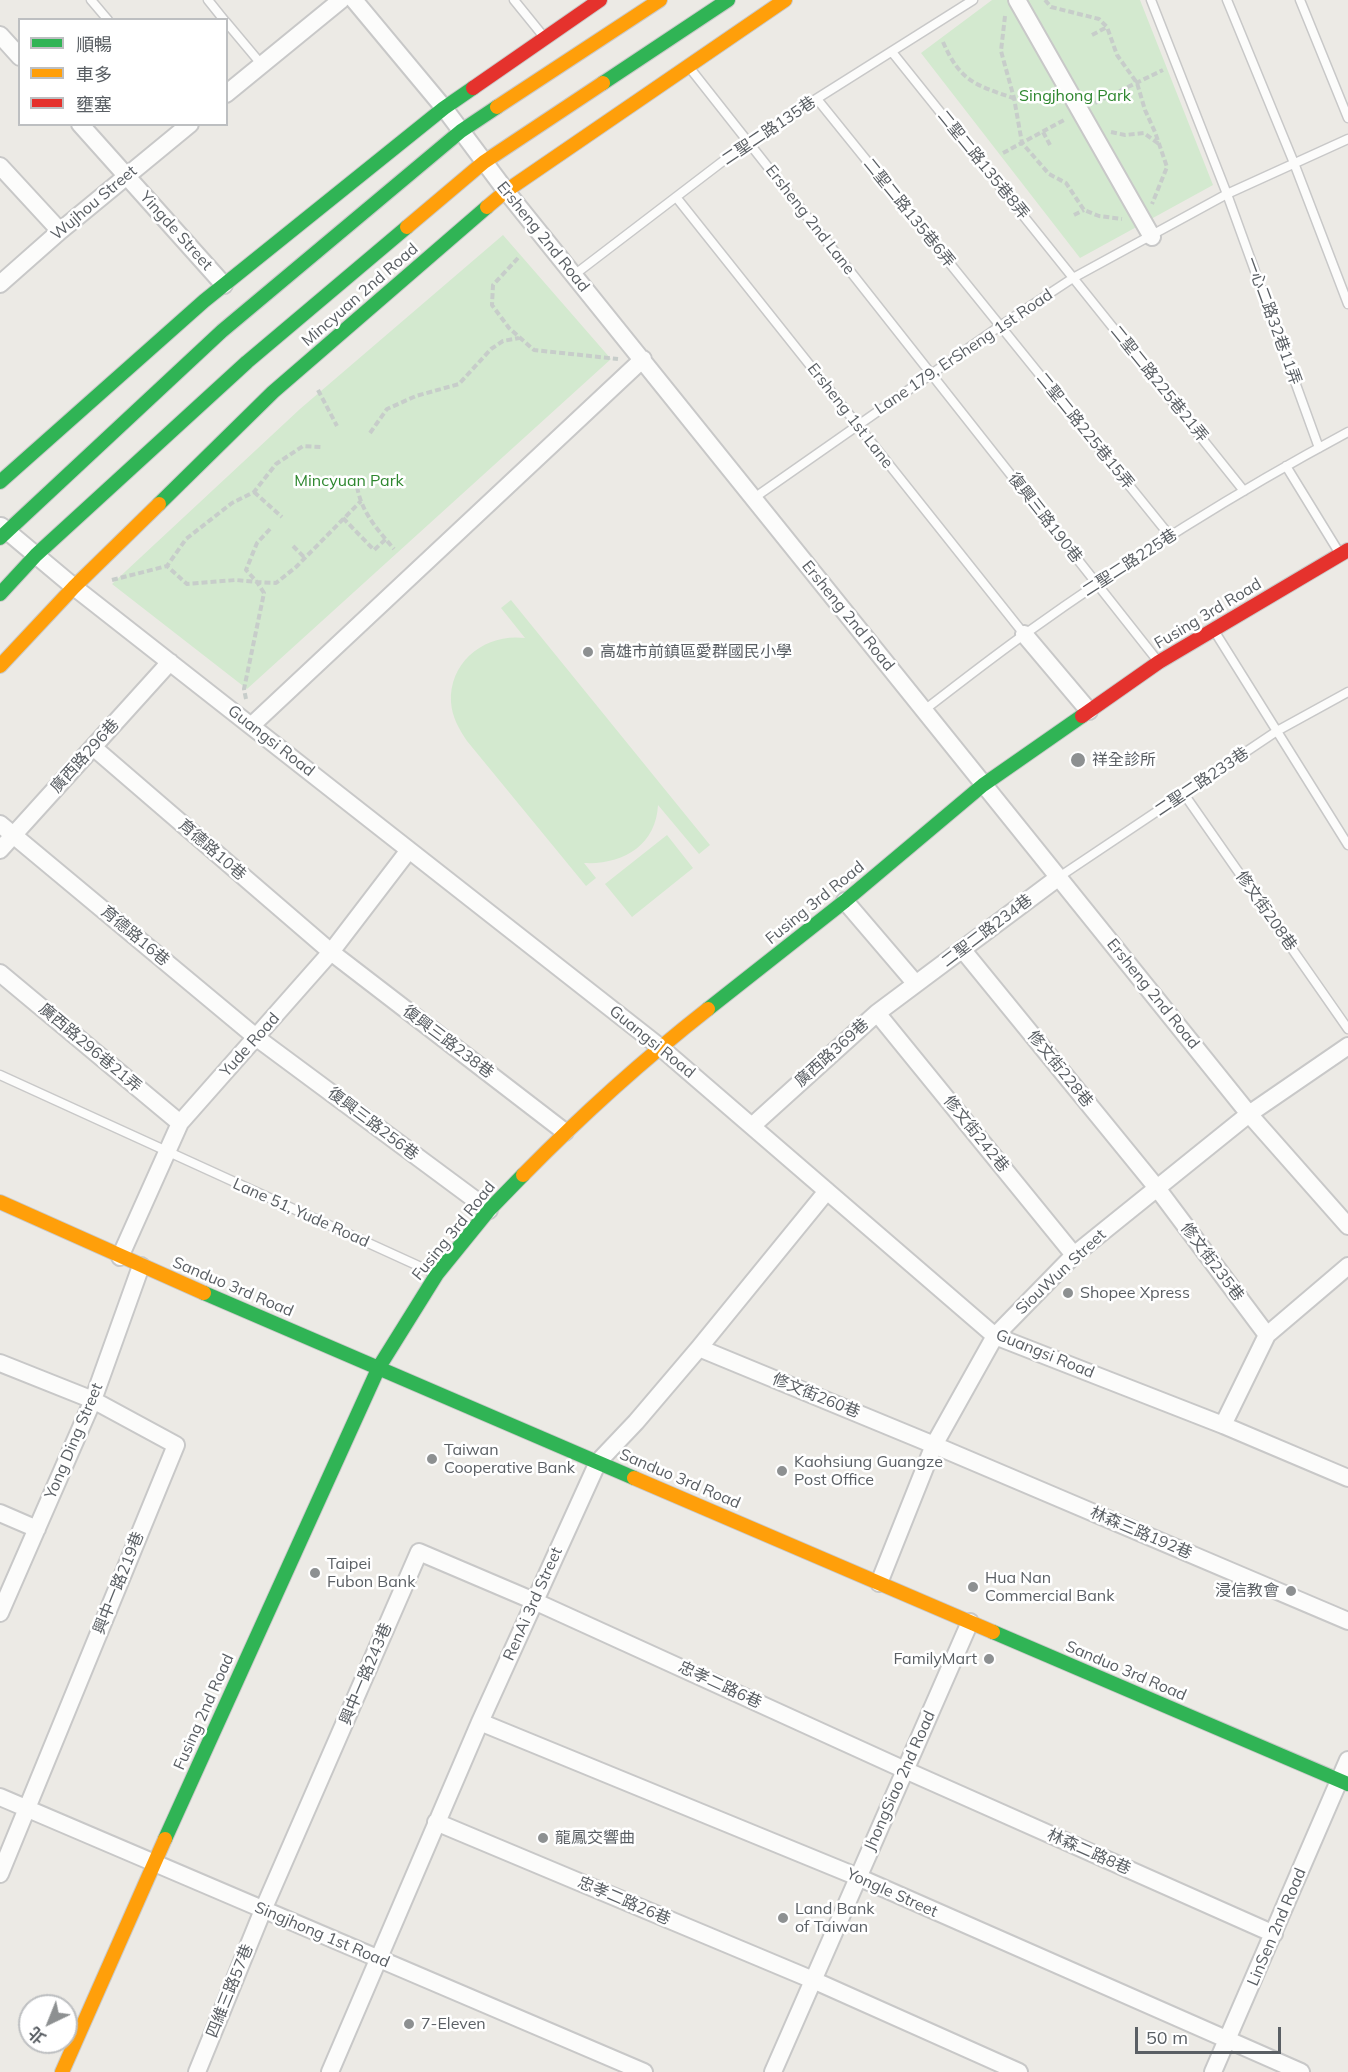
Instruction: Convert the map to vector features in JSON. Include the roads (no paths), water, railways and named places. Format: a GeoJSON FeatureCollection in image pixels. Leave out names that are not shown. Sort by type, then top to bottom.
{"type":"FeatureCollection","features":[{"type":"Feature","properties":{"kind":"street"},"geometry":{"type":"LineString","coordinates":[[228,92],[341,0]]}},
{"type":"Feature","properties":{"kind":"street","name":"Ersheng 2nd Road"},"geometry":{"type":"LineString","coordinates":[[354,0],[444,108],[506,191],[1249,1114],[1348,1226]]}},
{"type":"Feature","properties":{"kind":"street"},"geometry":{"type":"LineString","coordinates":[[0,482],[224,285],[444,108],[600,0]]}},
{"type":"Feature","properties":{"kind":"street"},"geometry":{"type":"LineString","coordinates":[[2,532],[222,332],[461,131],[660,0]]}},
{"type":"Feature","properties":{"kind":"street","name":"Mincyuan 2nd Road"},"geometry":{"type":"LineString","coordinates":[[0,594],[36,555],[247,362],[484,162],[728,0]]}},
{"type":"Feature","properties":{"kind":"street","name":"Mincyuan 2nd Road"},"geometry":{"type":"LineString","coordinates":[[0,666],[74,587],[273,392],[506,191],[785,0]]}},
{"type":"Feature","properties":{"kind":"street"},"geometry":{"type":"LineString","coordinates":[[1011,5],[1152,237]]}},
{"type":"Feature","properties":{"kind":"street"},"geometry":{"type":"LineString","coordinates":[[0,35],[18,55]]}},
{"type":"Feature","properties":{"kind":"street","name":"Yingde Street"},"geometry":{"type":"LineString","coordinates":[[82,126],[224,285]]}},
{"type":"Feature","properties":{"kind":"street","name":"Wujhou Street"},"geometry":{"type":"LineString","coordinates":[[0,284],[60,231],[188,126]]}},
{"type":"Feature","properties":{"kind":"street"},"geometry":{"type":"LineString","coordinates":[[0,166],[60,231]]}},
{"type":"Feature","properties":{"kind":"street"},"geometry":{"type":"LineString","coordinates":[[252,725],[643,359]]}},
{"type":"Feature","properties":{"kind":"street","name":"Guangsi Road"},"geometry":{"type":"LineString","coordinates":[[2,532],[36,555],[660,1047],[995,1336],[1223,1425],[1348,1478]]}},
{"type":"Feature","properties":{"kind":"street","name":"Fusing 3rd Road"},"geometry":{"type":"LineString","coordinates":[[379,1367],[437,1274],[489,1210],[565,1131],[660,1047],[845,901],[983,785],[1159,662],[1344,552]]}},
{"type":"Feature","properties":{"kind":"street"},"geometry":{"type":"LineString","coordinates":[[1024,634],[1089,711]]}},
{"type":"Feature","properties":{"kind":"street","name":"廣西路296巷"},"geometry":{"type":"LineString","coordinates":[[0,850],[170,662]]}},
{"type":"Feature","properties":{"kind":"street","name":"育德路10巷"},"geometry":{"type":"LineString","coordinates":[[93,747],[331,952]]}},
{"type":"Feature","properties":{"kind":"street","name":"育德路16巷"},"geometry":{"type":"LineString","coordinates":[[0,824],[257,1038]]}},
{"type":"Feature","properties":{"kind":"street","name":"Yude Road"},"geometry":{"type":"LineString","coordinates":[[120,1257],[165,1152],[180,1123],[331,952],[409,850]]}},
{"type":"Feature","properties":{"kind":"street","name":"二聖二路234巷"},"geometry":{"type":"LineString","coordinates":[[916,984],[1059,877]]}},
{"type":"Feature","properties":{"kind":"street"},"geometry":{"type":"LineString","coordinates":[[845,901],[916,984]]}},
{"type":"Feature","properties":{"kind":"street","name":"修文街228巷"},"geometry":{"type":"LineString","coordinates":[[962,949],[1157,1188]]}},
{"type":"Feature","properties":{"kind":"street","name":"復興三路238巷"},"geometry":{"type":"LineString","coordinates":[[331,952],[565,1131]]}},
{"type":"Feature","properties":{"kind":"street","name":"廣西路296巷21弄"},"geometry":{"type":"LineString","coordinates":[[0,973],[180,1123]]}},
{"type":"Feature","properties":{"kind":"street","name":"廣西路369巷"},"geometry":{"type":"LineString","coordinates":[[752,1126],[877,1012],[916,984]]}},
{"type":"Feature","properties":{"kind":"street","name":"修文街242巷"},"geometry":{"type":"LineString","coordinates":[[877,1012],[1074,1255]]}},
{"type":"Feature","properties":{"kind":"street","name":"復興三路256巷"},"geometry":{"type":"LineString","coordinates":[[257,1038],[489,1210]]}},
{"type":"Feature","properties":{"kind":"street","name":"SiouWun Street"},"geometry":{"type":"LineString","coordinates":[[879,1583],[934,1445],[995,1336],[1074,1255],[1249,1114],[1348,1046]]}},
{"type":"Feature","properties":{"kind":"street","name":"修文街235巷"},"geometry":{"type":"LineString","coordinates":[[1157,1188],[1267,1335]]}},
{"type":"Feature","properties":{"kind":"street","name":"RenAi 3rd Street"},"geometry":{"type":"LineString","coordinates":[[336,2070],[436,1822],[598,1462],[636,1422],[699,1348],[827,1191]]}},
{"type":"Feature","properties":{"kind":"street","name":"Sanduo 3rd Road"},"geometry":{"type":"LineString","coordinates":[[0,1202],[120,1257],[1344,1783]]}},
{"type":"Feature","properties":{"kind":"street","name":"Yong Ding Street"},"geometry":{"type":"LineString","coordinates":[[0,1613],[93,1400],[141,1266]]}},
{"type":"Feature","properties":{"kind":"street"},"geometry":{"type":"LineString","coordinates":[[1223,1425],[1267,1335],[1348,1266]]}},
{"type":"Feature","properties":{"kind":"street","name":"修文街260巷"},"geometry":{"type":"LineString","coordinates":[[699,1348],[934,1445]]}},
{"type":"Feature","properties":{"kind":"street"},"geometry":{"type":"LineString","coordinates":[[0,1363],[93,1400]]}},
{"type":"Feature","properties":{"kind":"street","name":"Fusing 2nd Road"},"geometry":{"type":"LineString","coordinates":[[62,2072],[154,1863],[379,1367]]}},
{"type":"Feature","properties":{"kind":"street","name":"興中一路219巷"},"geometry":{"type":"LineString","coordinates":[[27,1809],[176,1445],[93,1400]]}},
{"type":"Feature","properties":{"kind":"street","name":"林森三路192巷"},"geometry":{"type":"LineString","coordinates":[[934,1445],[1348,1621]]}},
{"type":"Feature","properties":{"kind":"street"},"geometry":{"type":"LineString","coordinates":[[0,1513],[37,1529]]}},
{"type":"Feature","properties":{"kind":"street","name":"興中一路243巷"},"geometry":{"type":"LineString","coordinates":[[263,1910],[419,1552],[534,1601]]}},
{"type":"Feature","properties":{"kind":"street","name":"忠孝二路6巷"},"geometry":{"type":"LineString","coordinates":[[534,1601],[905,1770]]}},
{"type":"Feature","properties":{"kind":"street","name":"JhongSiao 2nd Road"},"geometry":{"type":"LineString","coordinates":[[773,2072],[970,1622]]}},
{"type":"Feature","properties":{"kind":"street","name":"Yongle Street"},"geometry":{"type":"LineString","coordinates":[[480,1722],[858,1877],[1301,2072]]}},
{"type":"Feature","properties":{"kind":"street","name":"LinSen 2nd Road"},"geometry":{"type":"LineString","coordinates":[[1214,2072],[1274,1934],[1344,1783],[1348,1760]]}},
{"type":"Feature","properties":{"kind":"street","name":"林森二路8巷"},"geometry":{"type":"LineString","coordinates":[[905,1770],[1274,1934]]}},
{"type":"Feature","properties":{"kind":"street","name":"Singjhong 1st Road"},"geometry":{"type":"LineString","coordinates":[[0,1797],[644,2072]]}},
{"type":"Feature","properties":{"kind":"street"},"geometry":{"type":"LineString","coordinates":[[0,1874],[27,1809]]}},
{"type":"Feature","properties":{"kind":"street","name":"忠孝二路26巷"},"geometry":{"type":"LineString","coordinates":[[436,1822],[813,1980],[1019,2072]]}},
{"type":"Feature","properties":{"kind":"street","name":"四維三路57巷"},"geometry":{"type":"LineString","coordinates":[[197,2072],[263,1910]]}},
{"type":"Feature","properties":{"kind":"lane"},"geometry":{"type":"LineString","coordinates":[[91,0],[106,18]]}},
{"type":"Feature","properties":{"kind":"lane"},"geometry":{"type":"LineString","coordinates":[[208,0],[223,18]]}},
{"type":"Feature","properties":{"kind":"lane"},"geometry":{"type":"LineString","coordinates":[[514,0],[545,38]]}},
{"type":"Feature","properties":{"kind":"lane","name":"二聖二路135巷"},"geometry":{"type":"LineString","coordinates":[[574,275],[748,142],[973,0]]}},
{"type":"Feature","properties":{"kind":"lane","name":"一心二路32巷11弄"},"geometry":{"type":"LineString","coordinates":[[1151,0],[1227,194],[1318,448]]}},
{"type":"Feature","properties":{"kind":"lane"},"geometry":{"type":"LineString","coordinates":[[1227,0],[1294,163],[1348,304]]}},
{"type":"Feature","properties":{"kind":"lane"},"geometry":{"type":"LineString","coordinates":[[1300,0],[1348,118]]}},
{"type":"Feature","properties":{"kind":"lane"},"geometry":{"type":"LineString","coordinates":[[228,25],[262,65]]}},
{"type":"Feature","properties":{"kind":"lane","name":"二聖二路135巷8弄"},"geometry":{"type":"LineString","coordinates":[[892,52],[1073,278]]}},
{"type":"Feature","properties":{"kind":"lane","name":"Ersheng 2nd Lane"},"geometry":{"type":"LineString","coordinates":[[688,66],[932,374]]}},
{"type":"Feature","properties":{"kind":"lane","name":"二聖二路135巷6弄"},"geometry":{"type":"LineString","coordinates":[[817,99],[1000,326]]}},
{"type":"Feature","properties":{"kind":"lane","name":"Lane 179, ErSheng 1st Road"},"geometry":{"type":"LineString","coordinates":[[754,498],[1000,326],[1073,278],[1152,237],[1227,194],[1348,139]]}},
{"type":"Feature","properties":{"kind":"lane","name":"Ersheng 1st Lane"},"geometry":{"type":"LineString","coordinates":[[676,197],[1024,634]]}},
{"type":"Feature","properties":{"kind":"lane","name":"二聖二路225巷21弄"},"geometry":{"type":"LineString","coordinates":[[1073,278],[1244,491]]}},
{"type":"Feature","properties":{"kind":"lane","name":"二聖二路225巷15弄"},"geometry":{"type":"LineString","coordinates":[[1000,326],[1170,536]]}},
{"type":"Feature","properties":{"kind":"lane","name":"復興三路190巷"},"geometry":{"type":"LineString","coordinates":[[932,374],[1159,662]]}},
{"type":"Feature","properties":{"kind":"lane","name":"二聖二路225巷"},"geometry":{"type":"LineString","coordinates":[[923,711],[1024,634],[1170,536],[1348,432]]}},
{"type":"Feature","properties":{"kind":"lane"},"geometry":{"type":"LineString","coordinates":[[1287,466],[1344,552]]}},
{"type":"Feature","properties":{"kind":"lane"},"geometry":{"type":"LineString","coordinates":[[1214,629],[1348,845]]}},
{"type":"Feature","properties":{"kind":"lane","name":"二聖二路233巷"},"geometry":{"type":"LineString","coordinates":[[1059,877],[1277,731],[1348,692]]}},
{"type":"Feature","properties":{"kind":"lane","name":"修文街208巷"},"geometry":{"type":"LineString","coordinates":[[1184,794],[1348,1029]]}},
{"type":"Feature","properties":{"kind":"lane","name":"Lane 51, Yude Road"},"geometry":{"type":"LineString","coordinates":[[0,1075],[437,1274]]}},
{"type":"Feature","properties":{"kind":"place","name":"高雄市前鎮區愛群國民小學"},"geometry":{"type":"Point","coordinates":[588,652]}},
{"type":"Feature","properties":{"kind":"place","name":"祥全診所"},"geometry":{"type":"Point","coordinates":[1078,760]}},
{"type":"Feature","properties":{"kind":"place","name":"Shopee Xpress"},"geometry":{"type":"Point","coordinates":[1068,1293]}},
{"type":"Feature","properties":{"kind":"place","name":"Taiwan Cooperative Bank"},"geometry":{"type":"Point","coordinates":[432,1459]}},
{"type":"Feature","properties":{"kind":"place","name":"Kaohsiung Guangze Post Office"},"geometry":{"type":"Point","coordinates":[782,1471]}},
{"type":"Feature","properties":{"kind":"place","name":"Taipei Fubon Bank"},"geometry":{"type":"Point","coordinates":[315,1573]}},
{"type":"Feature","properties":{"kind":"place","name":"Hua Nan Commercial Bank"},"geometry":{"type":"Point","coordinates":[973,1587]}},
{"type":"Feature","properties":{"kind":"place","name":"浸信教會"},"geometry":{"type":"Point","coordinates":[1291,1591]}},
{"type":"Feature","properties":{"kind":"place","name":"FamilyMart"},"geometry":{"type":"Point","coordinates":[989,1659]}},
{"type":"Feature","properties":{"kind":"place","name":"龍鳳交響曲"},"geometry":{"type":"Point","coordinates":[543,1838]}},
{"type":"Feature","properties":{"kind":"place","name":"Land Bank of Taiwan"},"geometry":{"type":"Point","coordinates":[783,1918]}},
{"type":"Feature","properties":{"kind":"place","name":"7-Eleven"},"geometry":{"type":"Point","coordinates":[409,2024]}},
{"type":"Feature","properties":{"kind":"park label","name":"Singjhong Park"},"geometry":{"type":"Point","coordinates":[1075,96]}},
{"type":"Feature","properties":{"kind":"park label","name":"Mincyuan Park"},"geometry":{"type":"Point","coordinates":[349,481]}}]}
